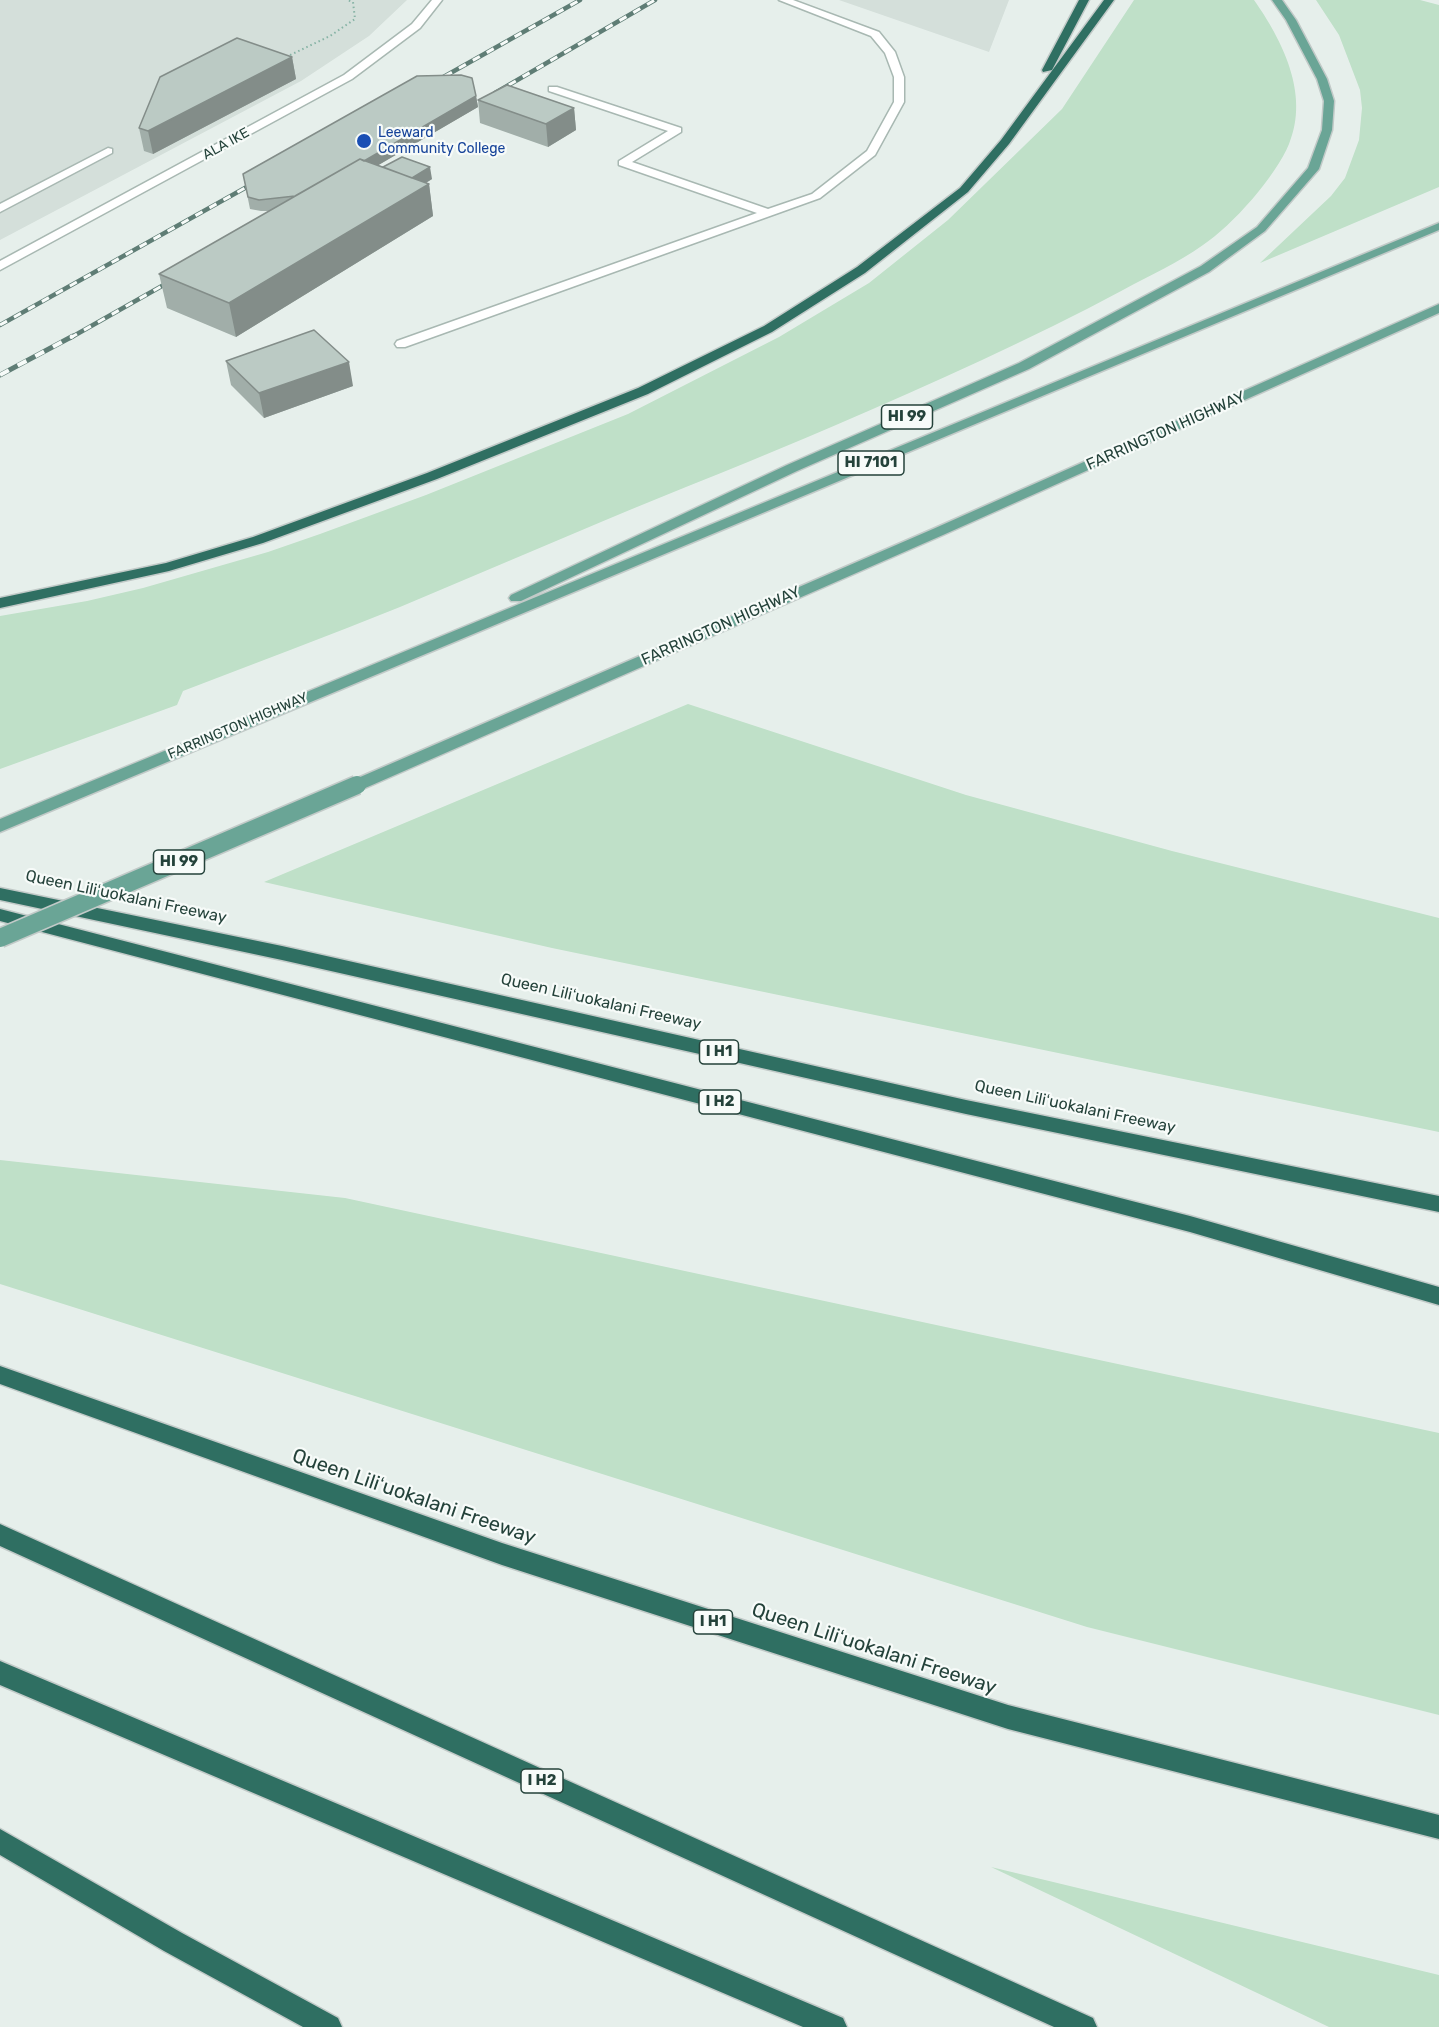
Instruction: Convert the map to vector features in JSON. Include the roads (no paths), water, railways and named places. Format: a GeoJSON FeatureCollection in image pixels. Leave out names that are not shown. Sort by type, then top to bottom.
{"type":"FeatureCollection","features":[{"type":"Feature","properties":{"kind":"highway"},"geometry":{"type":"LineString","coordinates":[[1018,124],[1084,0]]}},
{"type":"Feature","properties":{"kind":"highway"},"geometry":{"type":"LineString","coordinates":[[0,603],[169,567],[258,540],[432,476],[643,391],[768,329],[861,270],[964,190],[1018,124],[1109,0]]}},
{"type":"Feature","properties":{"kind":"highway","name":"Queen Liliʻuokalani Freeway"},"geometry":{"type":"LineString","coordinates":[[0,894],[282,953],[966,1107],[1439,1204]]}},
{"type":"Feature","properties":{"kind":"highway","name":"I H2"},"geometry":{"type":"LineString","coordinates":[[0,915],[1190,1224],[1439,1296]]}},
{"type":"Feature","properties":{"kind":"highway","name":"Queen Liliʻuokalani Freeway"},"geometry":{"type":"LineString","coordinates":[[0,1375],[502,1554],[1008,1717],[1439,1827]]}},
{"type":"Feature","properties":{"kind":"highway","name":"I H2"},"geometry":{"type":"LineString","coordinates":[[0,1535],[1084,2027]]}},
{"type":"Feature","properties":{"kind":"highway"},"geometry":{"type":"LineString","coordinates":[[0,1673],[834,2027]]}},
{"type":"Feature","properties":{"kind":"highway"},"geometry":{"type":"LineString","coordinates":[[0,1841],[173,1942],[329,2027]]}},
{"type":"Feature","properties":{"kind":"main road","name":"HI 99"},"geometry":{"type":"LineString","coordinates":[[303,699],[792,468],[1024,366],[1206,269],[1262,229],[1313,169],[1327,130],[1329,101],[1322,79],[1297,30],[1277,0]]}},
{"type":"Feature","properties":{"kind":"main road","name":"FARRINGTON HIGHWAY"},"geometry":{"type":"LineString","coordinates":[[0,826],[1336,271],[1439,226]]}},
{"type":"Feature","properties":{"kind":"main road","name":"FARRINGTON HIGHWAY"},"geometry":{"type":"LineString","coordinates":[[0,938],[938,532],[1439,309]]}},
{"type":"Feature","properties":{"kind":"street","name":"ALA IKE"},"geometry":{"type":"LineString","coordinates":[[0,266],[348,77],[416,26],[437,0]]}},
{"type":"Feature","properties":{"kind":"street"},"geometry":{"type":"LineString","coordinates":[[401,344],[816,196],[871,153],[899,102],[900,77],[890,52],[875,34],[784,0]]}},
{"type":"Feature","properties":{"kind":"street"},"geometry":{"type":"LineString","coordinates":[[553,89],[677,129],[623,163],[768,213]]}},
{"type":"Feature","properties":{"kind":"street"},"geometry":{"type":"LineString","coordinates":[[0,209],[108,151]]}},
{"type":"Feature","properties":{"kind":"railway"},"geometry":{"type":"LineString","coordinates":[[431,84],[580,0]]}},
{"type":"Feature","properties":{"kind":"railway"},"geometry":{"type":"LineString","coordinates":[[495,93],[655,0]]}},
{"type":"Feature","properties":{"kind":"railway"},"geometry":{"type":"LineString","coordinates":[[0,325],[261,179]]}},
{"type":"Feature","properties":{"kind":"railway"},"geometry":{"type":"LineString","coordinates":[[70,338],[176,278]]}},
{"type":"Feature","properties":{"kind":"railway"},"geometry":{"type":"LineString","coordinates":[[0,375],[73,336]]}},
{"type":"Feature","properties":{"kind":"place","name":"Leeward Community College"},"geometry":{"type":"Point","coordinates":[364,141]}}]}
